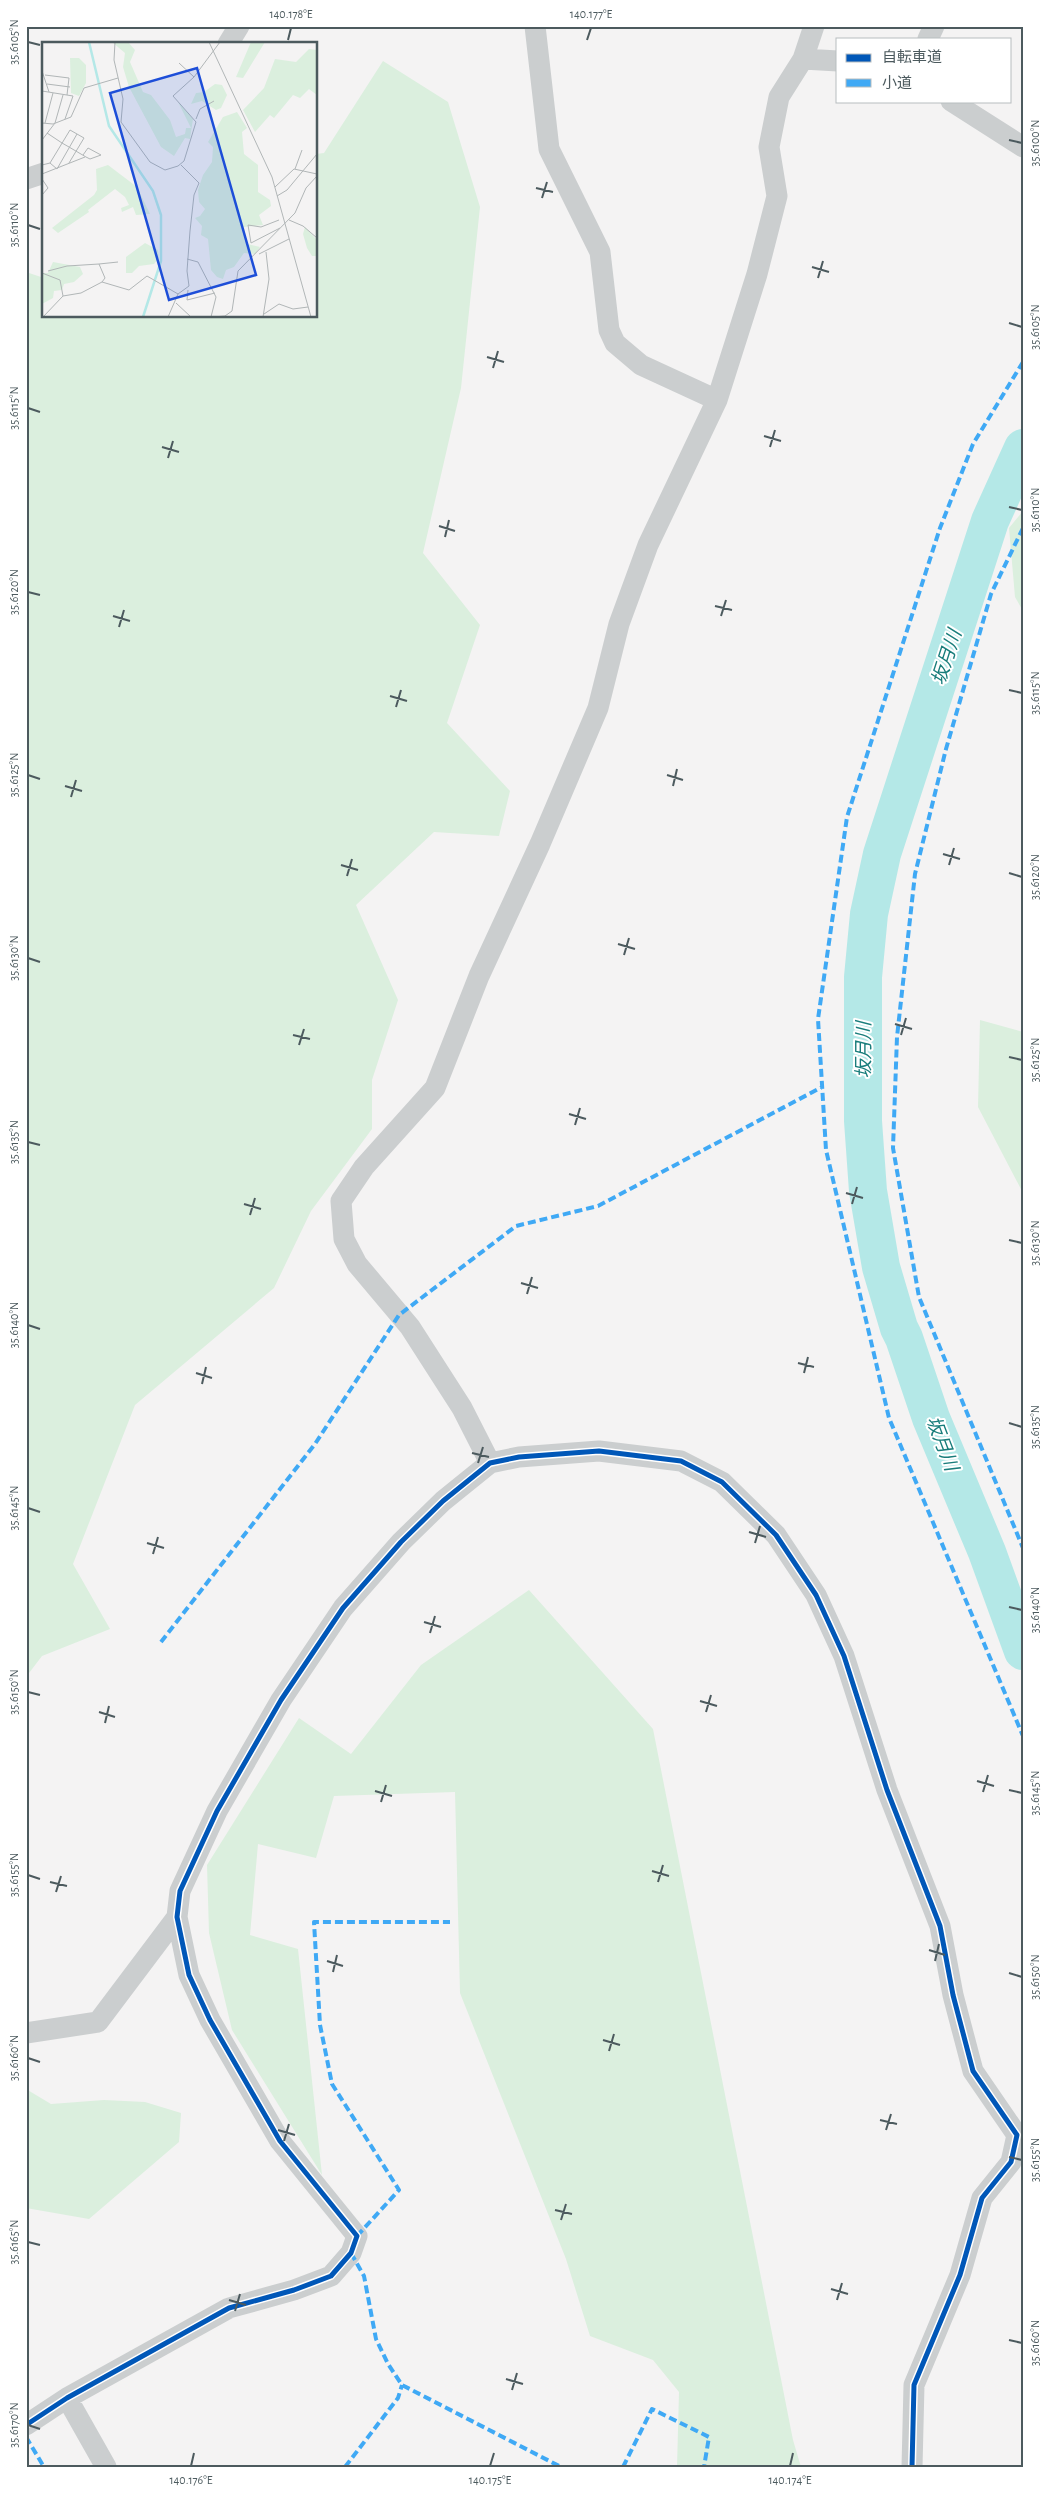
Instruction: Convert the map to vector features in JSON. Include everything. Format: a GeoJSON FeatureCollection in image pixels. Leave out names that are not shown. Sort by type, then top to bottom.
{"type":"FeatureCollection","features":[{"type":"Feature","properties":{"kind":"street"},"geometry":{"type":"LineString","coordinates":[[229,42],[239,26]]}},
{"type":"Feature","properties":{"kind":"street"},"geometry":{"type":"LineString","coordinates":[[535,26],[549,149],[600,252],[610,330],[615,344],[640,365],[717,400]]}},
{"type":"Feature","properties":{"kind":"street"},"geometry":{"type":"LineString","coordinates":[[490,1463],[462,1408],[410,1327],[357,1264],[344,1239],[341,1201],[364,1166],[435,1088],[479,976],[540,844],[598,708],[619,624],[648,545],[717,400],[757,274],[777,196],[769,147],[779,97],[803,59],[814,26]]}},
{"type":"Feature","properties":{"kind":"street"},"geometry":{"type":"LineString","coordinates":[[928,38],[934,26]]}},
{"type":"Feature","properties":{"kind":"street"},"geometry":{"type":"LineString","coordinates":[[803,59],[836,61]]}},
{"type":"Feature","properties":{"kind":"street"},"geometry":{"type":"LineString","coordinates":[[953,102],[1023,147]]}},
{"type":"Feature","properties":{"kind":"street"},"geometry":{"type":"LineString","coordinates":[[26,179],[42,174]]}},
{"type":"Feature","properties":{"kind":"street"},"geometry":{"type":"LineString","coordinates":[[26,2425],[67,2398],[229,2308],[294,2290],[331,2276],[351,2254],[357,2236],[280,2141],[210,2020],[189,1975],[176,1917],[180,1891],[217,1811],[282,1700],[343,1608],[401,1542],[443,1501],[490,1463],[519,1457],[599,1451],[681,1461],[722,1482],[776,1535],[816,1594],[844,1656],[887,1790],[940,1926],[953,1995],[973,2071],[1017,2135],[1012,2162],[982,2198],[960,2276],[914,2384],[912,2467]]}},
{"type":"Feature","properties":{"kind":"street"},"geometry":{"type":"LineString","coordinates":[[26,2033],[98,2022],[176,1917]]}},
{"type":"Feature","properties":{"kind":"street"},"geometry":{"type":"LineString","coordinates":[[67,2398],[106,2467]]}},
{"type":"Feature","properties":{"kind":"green space"},"geometry":{"type":"Polygon","coordinates":[[[383,61],[448,102],[480,207],[461,388],[423,553],[480,625],[447,723],[510,791],[499,836],[434,832],[356,905],[398,1000],[372,1080],[372,1129],[311,1211],[274,1288],[135,1405],[73,1564],[110,1629],[42,1656],[26,1677],[26,272],[42,277],[42,318],[318,318],[318,154],[324,153],[383,61]]]}},
{"type":"Feature","properties":{"kind":"green space"},"geometry":{"type":"Polygon","coordinates":[[[1023,511],[1023,611],[1015,597],[1009,528],[1023,511]]]}},
{"type":"Feature","properties":{"kind":"green space"},"geometry":{"type":"Polygon","coordinates":[[[980,1020],[1023,1032],[1023,1193],[978,1107],[980,1020]]]}},
{"type":"Feature","properties":{"kind":"green space"},"geometry":{"type":"Polygon","coordinates":[[[529,1590],[653,1729],[793,2440],[801,2467],[677,2467],[679,2392],[653,2360],[590,2336],[566,2259],[460,1993],[455,1792],[334,1796],[316,1858],[258,1844],[250,1935],[298,1949],[322,2175],[232,2030],[209,1933],[207,1865],[299,1718],[351,1754],[421,1665],[529,1590]]]}},
{"type":"Feature","properties":{"kind":"green space"},"geometry":{"type":"Polygon","coordinates":[[[26,2089],[51,2104],[104,2100],[145,2102],[181,2113],[179,2142],[89,2219],[26,2208],[26,2089]]]}},
{"type":"Feature","properties":{"kind":"waterway","name":"坂月川"},"geometry":{"type":"LineString","coordinates":[[1023,448],[990,521],[882,854],[869,914],[863,977],[863,1121],[868,1191],[881,1267],[899,1328],[931,1418],[987,1552],[1023,1651]]}},
{"type":"Feature","properties":{"kind":"marked path"},"geometry":{"type":"LineString","coordinates":[[1023,362],[973,444],[940,528],[847,817],[818,1019],[826,1150],[889,1418],[1023,1736]]}},
{"type":"Feature","properties":{"kind":"marked path"},"geometry":{"type":"LineString","coordinates":[[1023,528],[991,594],[946,749],[915,874],[897,1037],[893,1148],[919,1297],[1023,1548]]}},
{"type":"Feature","properties":{"kind":"marked path"},"geometry":{"type":"LineString","coordinates":[[161,1642],[315,1444],[399,1315],[516,1226],[598,1206],[822,1087]]}},
{"type":"Feature","properties":{"kind":"marked path"},"geometry":{"type":"LineString","coordinates":[[357,2236],[399,2190],[332,2084],[320,2025],[314,1922],[450,1922]]}},
{"type":"Feature","properties":{"kind":"marked path"},"geometry":{"type":"LineString","coordinates":[[351,2253],[364,2276],[376,2339],[388,2364],[402,2385],[561,2467]]}},
{"type":"Feature","properties":{"kind":"marked path"},"geometry":{"type":"LineString","coordinates":[[345,2467],[398,2398],[402,2385]]}},
{"type":"Feature","properties":{"kind":"marked path"},"geometry":{"type":"LineString","coordinates":[[623,2467],[652,2409],[709,2437],[704,2467]]}},
{"type":"Feature","properties":{"kind":"marked path"},"geometry":{"type":"LineString","coordinates":[[26,2437],[44,2467]]}},
{"type":"Feature","properties":{"kind":"cycle path"},"geometry":{"type":"LineString","coordinates":[[26,2425],[67,2398],[229,2308],[294,2290],[331,2276],[351,2253],[357,2236],[280,2141],[210,2020],[189,1975],[177,1917],[180,1891],[217,1811],[281,1700],[343,1608],[401,1542],[443,1501],[490,1463],[519,1457],[599,1451],[681,1461],[722,1482],[776,1535],[816,1595],[844,1656],[887,1790],[940,1926],[953,1995],[973,2071],[1017,2135],[1011,2162],[982,2198],[960,2275],[914,2385],[912,2467]]}}]}
